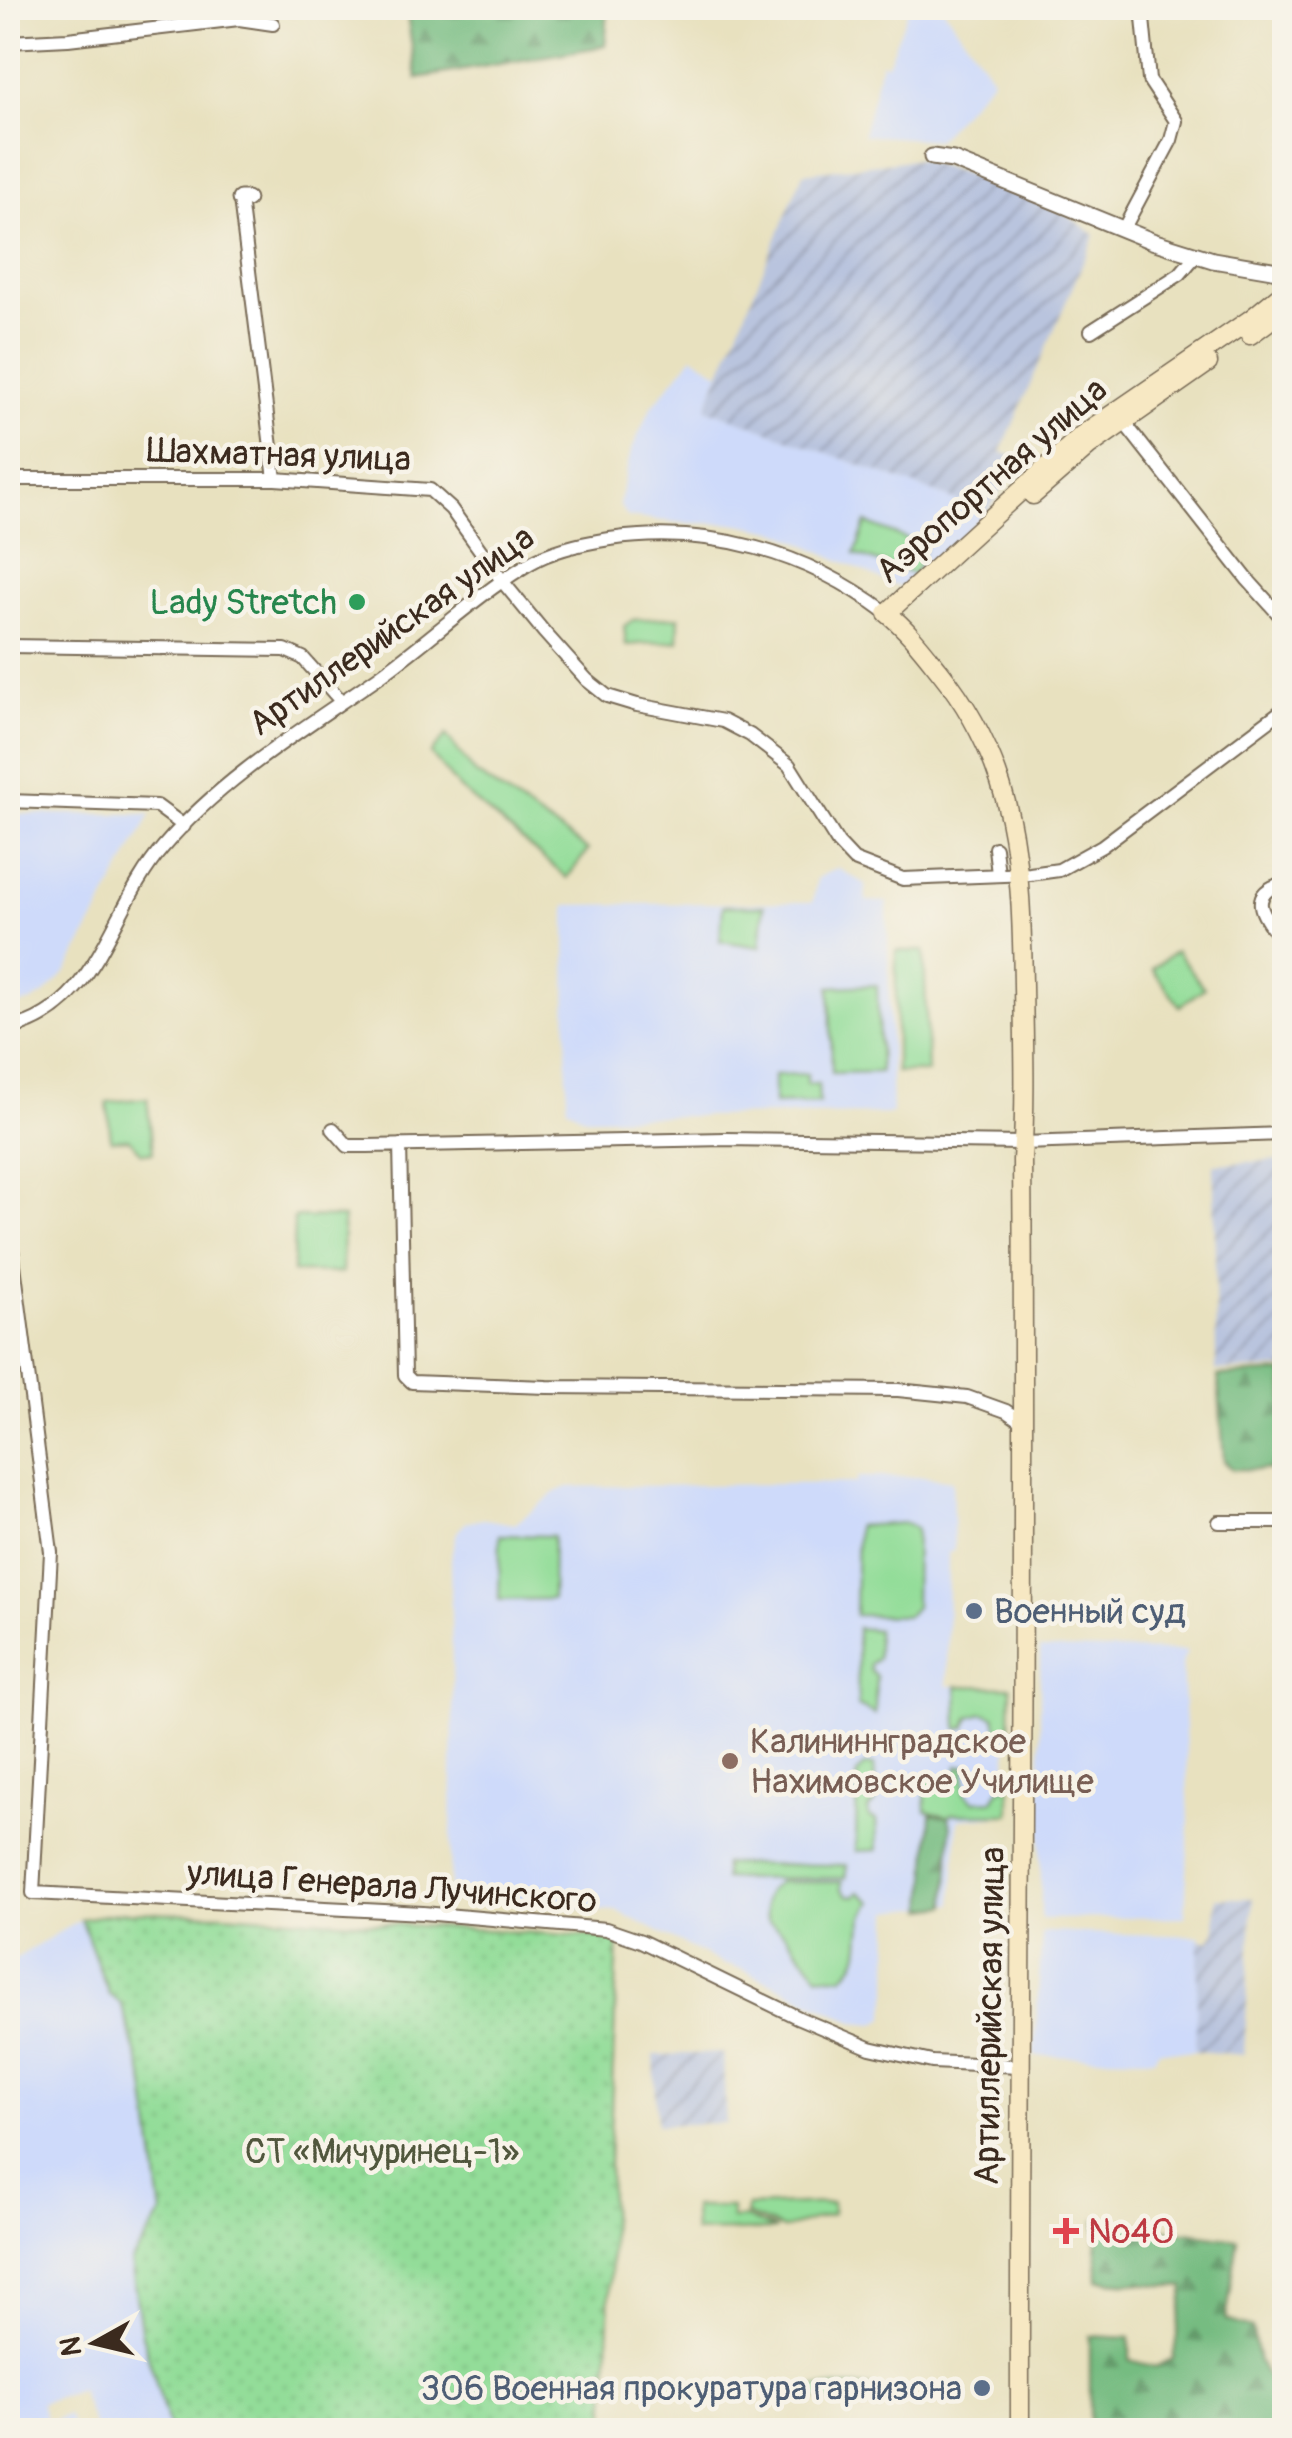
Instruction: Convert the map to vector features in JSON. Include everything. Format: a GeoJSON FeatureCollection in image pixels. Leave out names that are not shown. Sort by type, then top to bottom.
{"type":"FeatureCollection","features":[{"type":"Feature","properties":{"kind":"main road","name":"Аэропортная улица"},"geometry":{"type":"LineString","coordinates":[[892,617],[1082,435],[1284,292]]}},
{"type":"Feature","properties":{"kind":"main road","name":"Аэропортная улица"},"geometry":{"type":"LineString","coordinates":[[892,617],[1067,464],[1284,310]]}},
{"type":"Feature","properties":{"kind":"main road","name":"Артиллерийская улица"},"geometry":{"type":"LineString","coordinates":[[892,617],[954,690],[986,742],[1009,807],[1020,874],[1026,1105],[1020,2430]]}},
{"type":"Feature","properties":{"kind":"street"},"geometry":{"type":"LineString","coordinates":[[1122,230],[1171,140],[1176,121],[1149,80],[1142,8]]}},
{"type":"Feature","properties":{"kind":"street"},"geometry":{"type":"LineString","coordinates":[[8,42],[239,19],[273,24]]}},
{"type":"Feature","properties":{"kind":"street"},"geometry":{"type":"LineString","coordinates":[[932,157],[954,160],[1122,230],[1196,256],[1284,272]]}},
{"type":"Feature","properties":{"kind":"street"},"geometry":{"type":"LineString","coordinates":[[244,199],[275,478]]}},
{"type":"Feature","properties":{"kind":"street"},"geometry":{"type":"LineString","coordinates":[[1091,330],[1180,274],[1196,256]]}},
{"type":"Feature","properties":{"kind":"street"},"geometry":{"type":"LineString","coordinates":[[1123,422],[1284,620]]}},
{"type":"Feature","properties":{"kind":"street","name":"Шахматная улица"},"geometry":{"type":"LineString","coordinates":[[8,479],[275,478],[430,490],[451,509],[503,582],[587,680],[607,696],[723,721],[767,747],[790,765],[838,843],[854,860],[903,879],[1059,870],[1096,850],[1284,708]]}},
{"type":"Feature","properties":{"kind":"street","name":"Артиллерийская улица"},"geometry":{"type":"LineString","coordinates":[[8,1029],[45,1017],[72,994],[142,874],[184,826],[226,788],[531,563],[574,546],[625,537],[697,536],[736,541],[828,575],[892,617]]}},
{"type":"Feature","properties":{"kind":"street"},"geometry":{"type":"LineString","coordinates":[[8,646],[286,650],[304,658],[340,701]]}},
{"type":"Feature","properties":{"kind":"street"},"geometry":{"type":"LineString","coordinates":[[8,802],[157,806],[184,826]]}},
{"type":"Feature","properties":{"kind":"street"},"geometry":{"type":"LineString","coordinates":[[996,848],[998,874]]}},
{"type":"Feature","properties":{"kind":"street"},"geometry":{"type":"LineString","coordinates":[[1284,883],[1262,894],[1260,905],[1263,916],[1284,944]]}},
{"type":"Feature","properties":{"kind":"street"},"geometry":{"type":"LineString","coordinates":[[334,1129],[348,1146],[554,1141],[1023,1143],[1284,1134]]}},
{"type":"Feature","properties":{"kind":"street"},"geometry":{"type":"LineString","coordinates":[[400,1145],[404,1375],[412,1382],[546,1388],[898,1390],[966,1398],[1006,1411],[1022,1422]]}},
{"type":"Feature","properties":{"kind":"street","name":"улица Генерала Лучинского"},"geometry":{"type":"LineString","coordinates":[[8,1218],[51,1552],[34,1892],[423,1913],[606,1929],[640,1940],[799,2018],[870,2048],[932,2062],[1020,2066]]}},
{"type":"Feature","properties":{"kind":"street"},"geometry":{"type":"LineString","coordinates":[[1219,1522],[1284,1522]]}},
{"type":"Feature","properties":{"kind":"shaded area"},"geometry":{"type":"Polygon","coordinates":[[[909,8],[943,8],[993,78],[937,140],[863,135],[881,62],[887,64],[909,8]]]}},
{"type":"Feature","properties":{"kind":"shaded area"},"geometry":{"type":"Polygon","coordinates":[[[919,159],[1009,188],[1066,214],[1095,235],[1001,452],[1020,460],[987,512],[706,408],[803,173],[919,159]]]}},
{"type":"Feature","properties":{"kind":"shaded area"},"geometry":{"type":"Polygon","coordinates":[[[693,356],[720,373],[706,408],[987,512],[906,587],[893,585],[779,532],[739,524],[628,517],[619,505],[631,451],[651,408],[693,356]]]}},
{"type":"Feature","properties":{"kind":"shaded area"},"geometry":{"type":"Polygon","coordinates":[[[8,814],[151,814],[67,971],[45,994],[8,1007],[8,814]]]}},
{"type":"Feature","properties":{"kind":"shaded area"},"geometry":{"type":"Polygon","coordinates":[[[837,868],[865,884],[866,901],[887,902],[892,1114],[585,1117],[567,1107],[566,905],[813,902],[817,878],[837,868]]]}},
{"type":"Feature","properties":{"kind":"shaded area"},"geometry":{"type":"Polygon","coordinates":[[[1284,1160],[1284,1369],[1216,1371],[1214,1164],[1284,1160]]]}},
{"type":"Feature","properties":{"kind":"shaded area","name":"Калининнградское Нахимовское Училище"},"geometry":{"type":"Polygon","coordinates":[[[857,1477],[952,1481],[954,1550],[948,1553],[947,1686],[1007,1686],[1007,1815],[958,1819],[953,1904],[890,1911],[885,2018],[875,2024],[854,2022],[742,1969],[723,1964],[617,1911],[450,1898],[450,1559],[457,1532],[466,1522],[484,1519],[515,1524],[568,1487],[857,1483],[857,1477]]]}},
{"type":"Feature","properties":{"kind":"shaded area"},"geometry":{"type":"Polygon","coordinates":[[[1040,1649],[1187,1651],[1182,1661],[1189,1822],[1185,1917],[1041,1919],[1040,1649]]]}},
{"type":"Feature","properties":{"kind":"shaded area"},"geometry":{"type":"Polygon","coordinates":[[[1216,1898],[1253,1898],[1244,2055],[1195,2051],[1199,1940],[1210,1940],[1215,1933],[1216,1898]]]}},
{"type":"Feature","properties":{"kind":"shaded area"},"geometry":{"type":"Polygon","coordinates":[[[81,1919],[108,1995],[121,2003],[144,2079],[162,2214],[131,2262],[142,2335],[170,2430],[95,2430],[80,2389],[40,2403],[47,2422],[68,2415],[74,2430],[8,2430],[8,1963],[81,1919]]]}},
{"type":"Feature","properties":{"kind":"shaded area"},"geometry":{"type":"Polygon","coordinates":[[[1042,1932],[1200,1936],[1195,2051],[1159,2050],[1154,2058],[1034,2056],[1042,1932]]]}},
{"type":"Feature","properties":{"kind":"shaded area"},"geometry":{"type":"Polygon","coordinates":[[[723,2053],[726,2123],[657,2125],[654,2055],[723,2053]]]}},
{"type":"Feature","properties":{"kind":"green space"},"geometry":{"type":"Polygon","coordinates":[[[406,8],[608,8],[605,46],[417,78],[406,8]]]}},
{"type":"Feature","properties":{"kind":"green space"},"geometry":{"type":"Polygon","coordinates":[[[866,523],[925,546],[915,575],[855,554],[866,523]]]}},
{"type":"Feature","properties":{"kind":"green space"},"geometry":{"type":"Polygon","coordinates":[[[679,617],[678,641],[626,645],[624,626],[633,620],[679,617]]]}},
{"type":"Feature","properties":{"kind":"green space"},"geometry":{"type":"Polygon","coordinates":[[[446,735],[475,773],[588,850],[567,878],[459,788],[431,754],[446,735]]]}},
{"type":"Feature","properties":{"kind":"green space"},"geometry":{"type":"Polygon","coordinates":[[[723,906],[764,906],[760,947],[720,941],[723,906]]]}},
{"type":"Feature","properties":{"kind":"green space"},"geometry":{"type":"Polygon","coordinates":[[[896,951],[924,951],[928,1072],[896,1072],[896,951]]]}},
{"type":"Feature","properties":{"kind":"green space"},"geometry":{"type":"Polygon","coordinates":[[[1176,951],[1204,988],[1180,1006],[1152,969],[1176,951]]]}},
{"type":"Feature","properties":{"kind":"green space"},"geometry":{"type":"Polygon","coordinates":[[[877,985],[880,1072],[832,1073],[830,987],[877,985]]]}},
{"type":"Feature","properties":{"kind":"green space"},"geometry":{"type":"Polygon","coordinates":[[[807,1074],[807,1084],[818,1084],[819,1103],[774,1104],[774,1075],[807,1074]]]}},
{"type":"Feature","properties":{"kind":"green space"},"geometry":{"type":"Polygon","coordinates":[[[147,1098],[153,1152],[142,1153],[129,1139],[111,1140],[107,1102],[147,1098]]]}},
{"type":"Feature","properties":{"kind":"green space"},"geometry":{"type":"Polygon","coordinates":[[[294,1217],[343,1218],[342,1273],[293,1272],[294,1217]]]}},
{"type":"Feature","properties":{"kind":"green space"},"geometry":{"type":"Polygon","coordinates":[[[1284,1372],[1284,1470],[1232,1469],[1224,1461],[1218,1376],[1284,1372]]]}},
{"type":"Feature","properties":{"kind":"green space"},"geometry":{"type":"Polygon","coordinates":[[[906,1523],[916,1529],[915,1607],[907,1616],[855,1615],[857,1526],[906,1523]]]}},
{"type":"Feature","properties":{"kind":"green space"},"geometry":{"type":"Polygon","coordinates":[[[500,1535],[553,1536],[552,1599],[499,1600],[500,1535]]]}},
{"type":"Feature","properties":{"kind":"green space"},"geometry":{"type":"Polygon","coordinates":[[[857,1628],[877,1630],[877,1658],[870,1664],[876,1676],[875,1714],[858,1706],[857,1628]]]}},
{"type":"Feature","properties":{"kind":"green space"},"geometry":{"type":"Polygon","coordinates":[[[957,1686],[1011,1687],[1010,1731],[998,1731],[995,1717],[983,1713],[970,1717],[965,1728],[958,1729],[957,1686]]]}},
{"type":"Feature","properties":{"kind":"green space"},"geometry":{"type":"Polygon","coordinates":[[[865,1765],[874,1766],[876,1802],[868,1809],[869,1817],[876,1820],[877,1850],[856,1851],[857,1774],[865,1765]]]}},
{"type":"Feature","properties":{"kind":"green space"},"geometry":{"type":"Polygon","coordinates":[[[958,1766],[965,1766],[965,1793],[973,1801],[993,1800],[1000,1788],[1010,1788],[1010,1814],[949,1817],[926,1811],[925,1783],[932,1779],[958,1780],[958,1766]]]}},
{"type":"Feature","properties":{"kind":"green space"},"geometry":{"type":"Polygon","coordinates":[[[931,1814],[949,1817],[951,1827],[947,1906],[925,1909],[931,1814]]]}},
{"type":"Feature","properties":{"kind":"green space"},"geometry":{"type":"Polygon","coordinates":[[[724,1864],[847,1865],[845,1878],[724,1879],[724,1864]]]}},
{"type":"Feature","properties":{"kind":"green space"},"geometry":{"type":"Polygon","coordinates":[[[778,1882],[842,1882],[841,1889],[847,1895],[859,1892],[872,1902],[862,1923],[857,1959],[842,1977],[818,1975],[786,1935],[767,1920],[765,1899],[778,1882]]]}},
{"type":"Feature","properties":{"kind":"green space","name":"СТ «Мичуринец-1»"},"geometry":{"type":"Polygon","coordinates":[[[123,1912],[222,1914],[618,1938],[609,2164],[606,2430],[170,2430],[142,2335],[131,2262],[162,2214],[144,2079],[121,2003],[109,1995],[81,1919],[123,1912]]]}},
{"type":"Feature","properties":{"kind":"green space"},"geometry":{"type":"Polygon","coordinates":[[[832,2203],[832,2214],[783,2229],[746,2215],[747,2206],[832,2203]]]}},
{"type":"Feature","properties":{"kind":"green space"},"geometry":{"type":"Polygon","coordinates":[[[693,2207],[731,2207],[731,2219],[745,2218],[776,2230],[694,2232],[693,2207]]]}},
{"type":"Feature","properties":{"kind":"green space"},"geometry":{"type":"Polygon","coordinates":[[[1096,2220],[1238,2239],[1226,2320],[1252,2328],[1259,2363],[1283,2403],[1283,2430],[1090,2430],[1090,2336],[1130,2338],[1130,2360],[1156,2367],[1173,2359],[1185,2287],[1098,2280],[1096,2220]]]}},
{"type":"Feature","properties":{"kind":"green space"},"geometry":{"type":"Polygon","coordinates":[[[792,2387],[871,2387],[871,2404],[836,2404],[792,2392],[792,2387]]]}},
{"type":"Feature","properties":{"kind":"place","name":"Lady Stretch"},"geometry":{"type":"Point","coordinates":[357,602]}},
{"type":"Feature","properties":{"kind":"place","name":"Военный суд"},"geometry":{"type":"Point","coordinates":[974,1611]}},
{"type":"Feature","properties":{"kind":"place","name":"Калининнградское Нахимовское Училище"},"geometry":{"type":"Point","coordinates":[730,1761]}},
{"type":"Feature","properties":{"kind":"place","name":"№40"},"geometry":{"type":"Point","coordinates":[1066,2231]}},
{"type":"Feature","properties":{"kind":"place","name":"306 Военная прокуратура гарнизона"},"geometry":{"type":"Point","coordinates":[982,2388]}}]}
